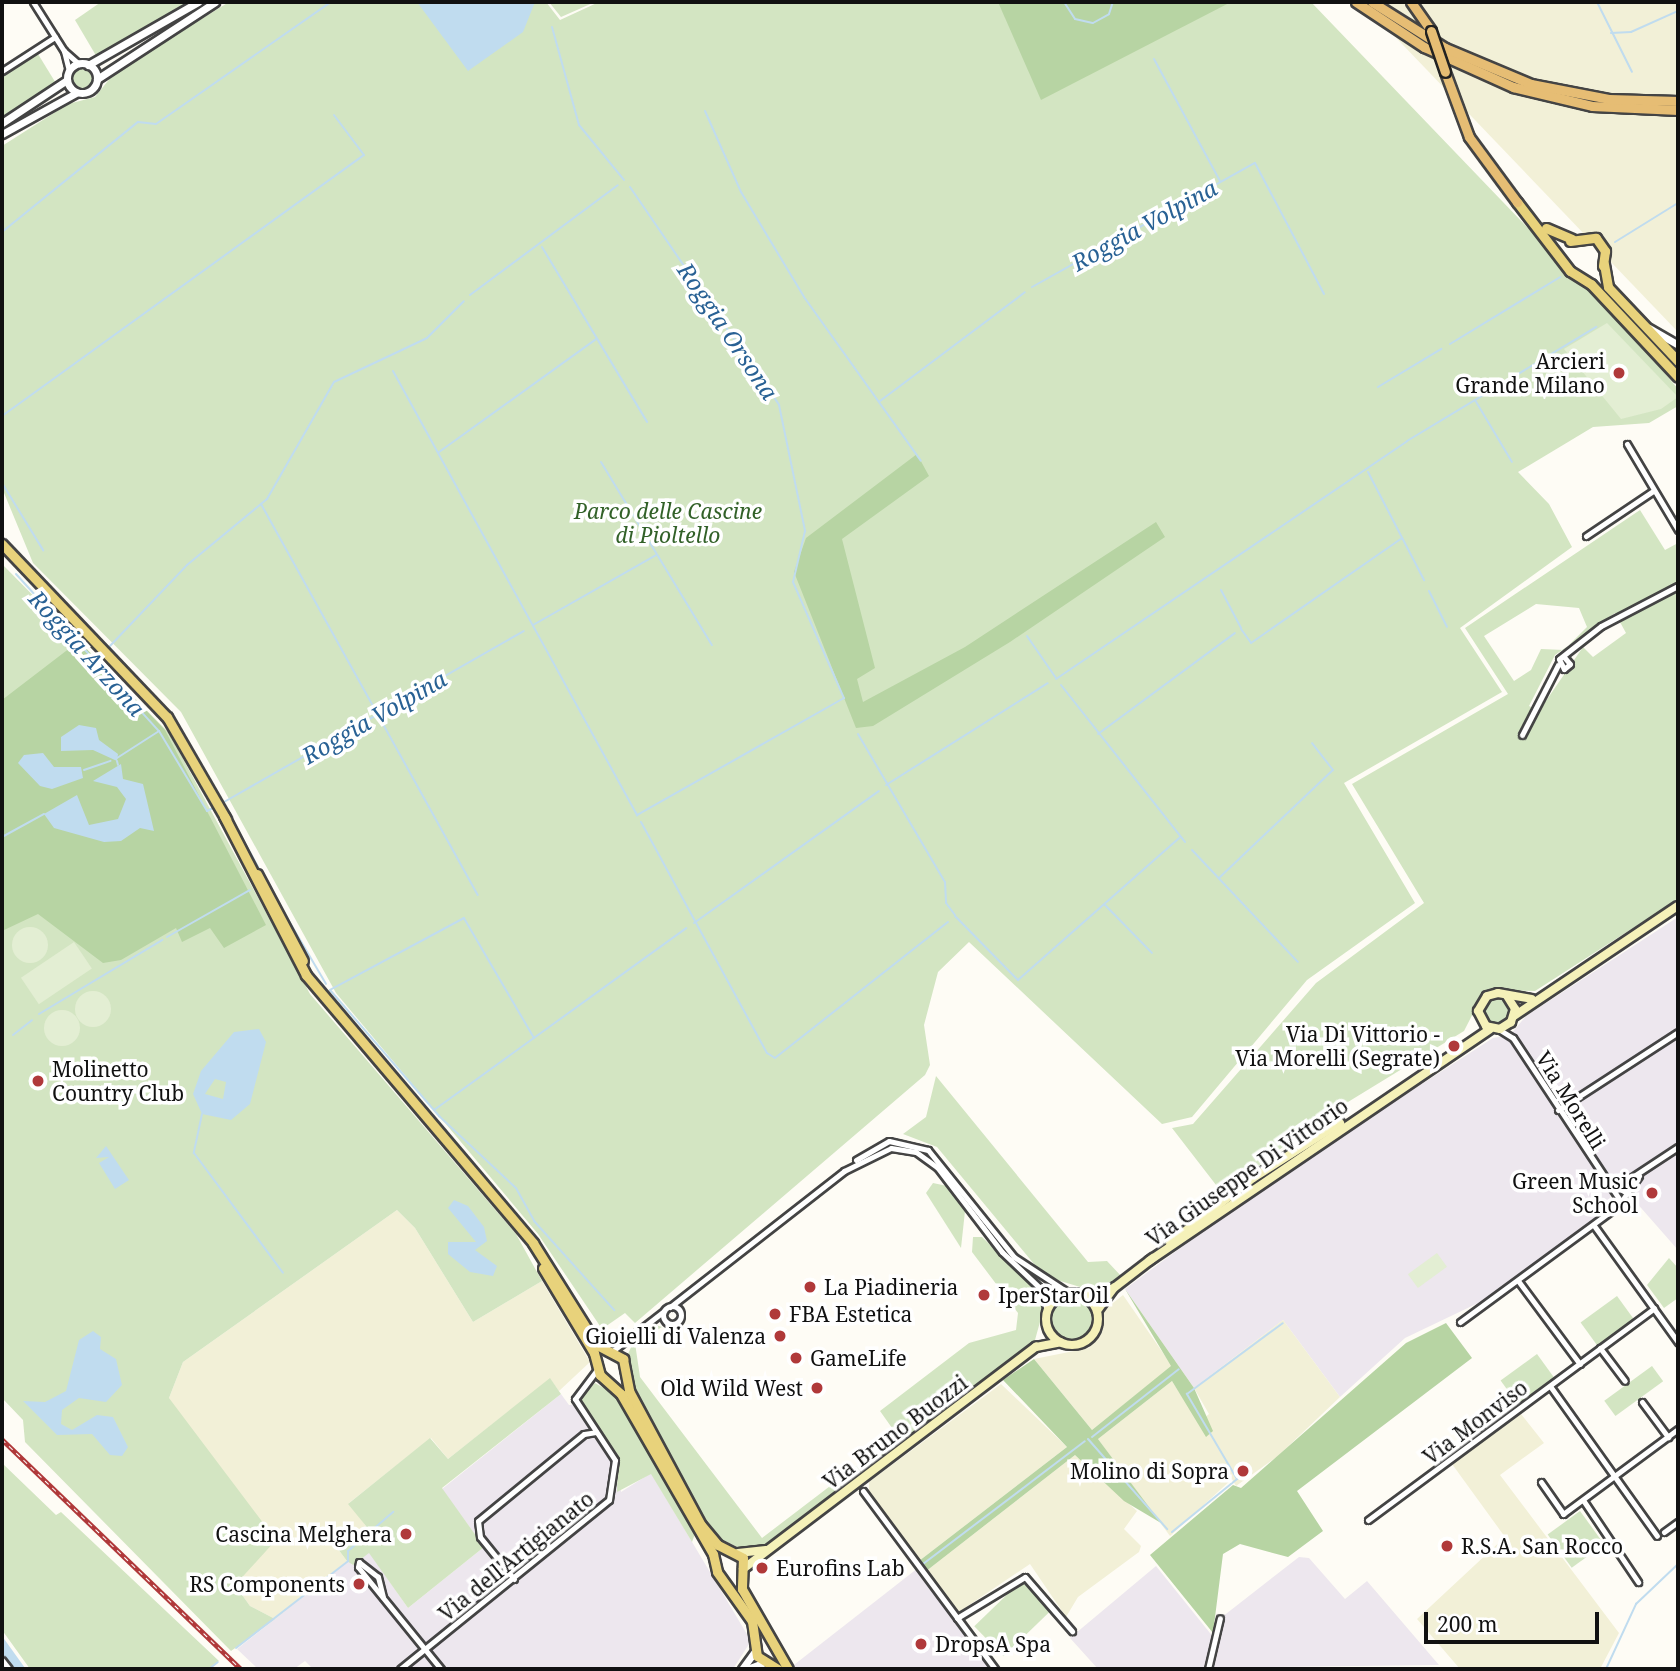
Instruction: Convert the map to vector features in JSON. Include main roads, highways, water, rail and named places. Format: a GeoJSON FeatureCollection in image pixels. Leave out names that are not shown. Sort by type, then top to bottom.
{"type":"FeatureCollection","features":[{"type":"Feature","properties":{"kind":"highway"},"geometry":{"type":"LineString","coordinates":[[1356,2],[1432,51],[1513,87],[1592,106],[1678,110]]}},
{"type":"Feature","properties":{"kind":"highway"},"geometry":{"type":"LineString","coordinates":[[1372,2],[1437,43],[1516,79],[1593,97],[1678,100]]}},
{"type":"Feature","properties":{"kind":"highway"},"geometry":{"type":"LineString","coordinates":[[1411,2],[1431,31],[1469,137],[1517,202]]}},
{"type":"Feature","properties":{"kind":"main road"},"geometry":{"type":"LineString","coordinates":[[1517,202],[1581,277],[1678,377]]}},
{"type":"Feature","properties":{"kind":"main road"},"geometry":{"type":"LineString","coordinates":[[1538,224],[1571,240],[1598,240],[1608,287],[1678,361]]}},
{"type":"Feature","properties":{"kind":"main road"},"geometry":{"type":"LineString","coordinates":[[1656,353],[1678,384]]}},
{"type":"Feature","properties":{"kind":"main road"},"geometry":{"type":"LineString","coordinates":[[2,544],[167,717],[224,816],[260,893],[316,987],[521,1230],[595,1342],[625,1366],[629,1391],[701,1525],[727,1550],[738,1553],[744,1594],[788,1669]]}},
{"type":"Feature","properties":{"kind":"main road"},"geometry":{"type":"LineString","coordinates":[[1479,1016],[1490,1029],[1500,1029],[1537,997],[1678,906]]}},
{"type":"Feature","properties":{"kind":"main road"},"geometry":{"type":"LineString","coordinates":[[1465,1045],[1485,996],[1537,997]]}},
{"type":"Feature","properties":{"kind":"main road"},"geometry":{"type":"LineString","coordinates":[[1507,996],[1513,1019]]}},
{"type":"Feature","properties":{"kind":"main road","name":"Via Giuseppe Di Vittorio"},"geometry":{"type":"LineString","coordinates":[[1097,1311],[1114,1288],[1149,1261],[1365,1110],[1490,1029]]}},
{"type":"Feature","properties":{"kind":"main road"},"geometry":{"type":"LineString","coordinates":[[521,1230],[598,1367],[606,1380],[621,1394],[724,1578],[752,1621],[756,1647],[767,1662],[778,1669]]}},
{"type":"Feature","properties":{"kind":"main road","name":"Via Giuseppe Di Vittorio"},"geometry":{"type":"LineString","coordinates":[[1084,1296],[1114,1288]]}},
{"type":"Feature","properties":{"kind":"main road"},"geometry":{"type":"LineString","coordinates":[[1069,1293],[1084,1296],[1097,1311],[1090,1339],[1060,1342],[1047,1325],[1047,1312],[1069,1293]]}},
{"type":"Feature","properties":{"kind":"main road","name":"Via Bruno Buozzi"},"geometry":{"type":"LineString","coordinates":[[1037,1347],[1047,1325]]}},
{"type":"Feature","properties":{"kind":"main road","name":"Via Bruno Buozzi"},"geometry":{"type":"LineString","coordinates":[[742,1571],[1037,1347],[1060,1342]]}},
{"type":"Feature","properties":{"kind":"main road"},"geometry":{"type":"LineString","coordinates":[[598,1367],[609,1353]]}},
{"type":"Feature","properties":{"kind":"main road"},"geometry":{"type":"LineString","coordinates":[[606,1380],[625,1366]]}},
{"type":"Feature","properties":{"kind":"main road","name":"Via Bruno Buozzi"},"geometry":{"type":"LineString","coordinates":[[738,1553],[775,1545]]}},
{"type":"Feature","properties":{"kind":"main road"},"geometry":{"type":"LineString","coordinates":[[715,1561],[727,1550]]}},
{"type":"Feature","properties":{"kind":"main road"},"geometry":{"type":"LineString","coordinates":[[724,1578],[742,1571]]}},
{"type":"Feature","properties":{"kind":"main road"},"geometry":{"type":"LineString","coordinates":[[756,1647],[771,1639]]}},
{"type":"Feature","properties":{"kind":"main road"},"geometry":{"type":"LineString","coordinates":[[767,1662],[779,1654]]}},
{"type":"Feature","properties":{"kind":"water"},"geometry":{"type":"Polygon","coordinates":[[[417,2],[535,2],[523,32],[468,71],[417,2]]]}},
{"type":"Feature","properties":{"kind":"water"},"geometry":{"type":"Polygon","coordinates":[[[79,725],[96,728],[99,740],[118,754],[117,761],[93,750],[61,751],[61,737],[79,725]]]}},
{"type":"Feature","properties":{"kind":"water"},"geometry":{"type":"Polygon","coordinates":[[[43,753],[54,767],[81,767],[83,778],[52,789],[40,786],[18,763],[24,755],[43,753]]]}},
{"type":"Feature","properties":{"kind":"water"},"geometry":{"type":"Polygon","coordinates":[[[121,764],[123,779],[143,784],[154,831],[140,828],[121,841],[104,842],[54,828],[44,814],[77,795],[89,825],[118,819],[126,799],[117,787],[93,781],[121,764]]]}},
{"type":"Feature","properties":{"kind":"water"},"geometry":{"type":"Polygon","coordinates":[[[259,1029],[266,1042],[250,1104],[231,1120],[202,1114],[193,1094],[201,1071],[234,1032],[259,1029]],[[215,1079],[205,1094],[223,1099],[226,1082],[215,1079]]]}},
{"type":"Feature","properties":{"kind":"water"},"geometry":{"type":"Polygon","coordinates":[[[106,1146],[129,1180],[115,1189],[99,1163],[109,1157],[96,1158],[106,1146]]]}},
{"type":"Feature","properties":{"kind":"water"},"geometry":{"type":"Polygon","coordinates":[[[454,1200],[468,1206],[484,1227],[487,1241],[475,1250],[497,1266],[493,1276],[470,1272],[448,1254],[448,1242],[476,1242],[448,1208],[454,1200]]]}},
{"type":"Feature","properties":{"kind":"water"},"geometry":{"type":"Polygon","coordinates":[[[93,1331],[101,1337],[100,1349],[116,1359],[122,1385],[106,1402],[79,1398],[62,1410],[61,1424],[72,1430],[97,1415],[113,1417],[128,1447],[122,1456],[110,1455],[92,1434],[57,1435],[23,1401],[45,1402],[66,1391],[79,1340],[93,1331]]]}},
{"type":"Feature","properties":{"kind":"water"},"geometry":{"type":"Polygon","coordinates":[[[2,1636],[26,1669],[13,1669],[2,1653],[2,1636]]]}},
{"type":"Feature","properties":{"kind":"waterway"},"geometry":{"type":"LineString","coordinates":[[2,232],[138,122],[156,124],[331,2]]}},
{"type":"Feature","properties":{"kind":"waterway"},"geometry":{"type":"LineString","coordinates":[[1064,2],[1075,19],[1093,23],[1109,14],[1113,2]]}},
{"type":"Feature","properties":{"kind":"waterway","name":"Roggia Volpina"},"geometry":{"type":"LineString","coordinates":[[1597,2],[1632,72]]}},
{"type":"Feature","properties":{"kind":"waterway"},"geometry":{"type":"LineString","coordinates":[[1611,33],[1631,32],[1678,11]]}},
{"type":"Feature","properties":{"kind":"waterway","name":"Roggia Orsona"},"geometry":{"type":"LineString","coordinates":[[552,27],[579,125],[624,180]]}},
{"type":"Feature","properties":{"kind":"waterway"},"geometry":{"type":"LineString","coordinates":[[1154,59],[1220,181]]}},
{"type":"Feature","properties":{"kind":"waterway"},"geometry":{"type":"LineString","coordinates":[[705,111],[741,192],[804,297],[921,461]]}},
{"type":"Feature","properties":{"kind":"waterway"},"geometry":{"type":"LineString","coordinates":[[2,416],[364,155],[334,115]]}},
{"type":"Feature","properties":{"kind":"waterway","name":"Roggia Volpina"},"geometry":{"type":"LineString","coordinates":[[1032,287],[1255,163],[1324,294]]}},
{"type":"Feature","properties":{"kind":"waterway"},"geometry":{"type":"LineString","coordinates":[[470,295],[618,185]]}},
{"type":"Feature","properties":{"kind":"waterway","name":"Roggia Orsona"},"geometry":{"type":"LineString","coordinates":[[630,187],[779,405],[805,531],[793,582],[844,698],[637,815]]}},
{"type":"Feature","properties":{"kind":"waterway","name":"Roggia Volpina"},"geometry":{"type":"LineString","coordinates":[[1615,242],[1678,203]]}},
{"type":"Feature","properties":{"kind":"waterway"},"geometry":{"type":"LineString","coordinates":[[542,247],[647,422]]}},
{"type":"Feature","properties":{"kind":"waterway"},"geometry":{"type":"LineString","coordinates":[[1450,344],[1560,277]]}},
{"type":"Feature","properties":{"kind":"waterway","name":"Roggia Volpina"},"geometry":{"type":"LineString","coordinates":[[880,401],[1025,292]]}},
{"type":"Feature","properties":{"kind":"waterway"},"geometry":{"type":"LineString","coordinates":[[261,872],[175,719],[109,647],[187,565],[267,499],[334,382],[427,338],[464,301]]}},
{"type":"Feature","properties":{"kind":"waterway"},"geometry":{"type":"LineString","coordinates":[[1056,679],[1407,441],[1596,327]]}},
{"type":"Feature","properties":{"kind":"waterway"},"geometry":{"type":"LineString","coordinates":[[439,452],[596,339]]}},
{"type":"Feature","properties":{"kind":"waterway"},"geometry":{"type":"LineString","coordinates":[[1378,387],[1441,349]]}},
{"type":"Feature","properties":{"kind":"waterway"},"geometry":{"type":"LineString","coordinates":[[393,371],[637,815]]}},
{"type":"Feature","properties":{"kind":"waterway"},"geometry":{"type":"LineString","coordinates":[[1475,400],[1512,462]]}},
{"type":"Feature","properties":{"kind":"waterway"},"geometry":{"type":"LineString","coordinates":[[601,462],[712,645]]}},
{"type":"Feature","properties":{"kind":"waterway"},"geometry":{"type":"LineString","coordinates":[[1368,472],[1424,580]]}},
{"type":"Feature","properties":{"kind":"waterway"},"geometry":{"type":"LineString","coordinates":[[2,483],[43,550]]}},
{"type":"Feature","properties":{"kind":"waterway"},"geometry":{"type":"LineString","coordinates":[[261,504],[478,895]]}},
{"type":"Feature","properties":{"kind":"waterway"},"geometry":{"type":"LineString","coordinates":[[1241,629],[1251,643],[1402,538]]}},
{"type":"Feature","properties":{"kind":"waterway"},"geometry":{"type":"LineString","coordinates":[[533,625],[656,555]]}},
{"type":"Feature","properties":{"kind":"waterway","name":"Roggia Arzona"},"geometry":{"type":"LineString","coordinates":[[16,574],[159,731]]}},
{"type":"Feature","properties":{"kind":"waterway"},"geometry":{"type":"LineString","coordinates":[[1221,590],[1241,628]]}},
{"type":"Feature","properties":{"kind":"waterway"},"geometry":{"type":"LineString","coordinates":[[1429,591],[1447,627]]}},
{"type":"Feature","properties":{"kind":"waterway","name":"Roggia Volpina"},"geometry":{"type":"LineString","coordinates":[[224,802],[524,631]]}},
{"type":"Feature","properties":{"kind":"waterway"},"geometry":{"type":"LineString","coordinates":[[1098,734],[1235,633]]}},
{"type":"Feature","properties":{"kind":"waterway"},"geometry":{"type":"LineString","coordinates":[[1027,636],[1056,678]]}},
{"type":"Feature","properties":{"kind":"waterway"},"geometry":{"type":"LineString","coordinates":[[886,785],[1048,683]]}},
{"type":"Feature","properties":{"kind":"waterway"},"geometry":{"type":"LineString","coordinates":[[1061,685],[1185,842]]}},
{"type":"Feature","properties":{"kind":"waterway","name":"Roggia Volpina"},"geometry":{"type":"LineString","coordinates":[[117,758],[159,731],[207,811],[213,808]]}},
{"type":"Feature","properties":{"kind":"waterway"},"geometry":{"type":"LineString","coordinates":[[858,734],[945,882],[946,903],[955,915]]}},
{"type":"Feature","properties":{"kind":"waterway"},"geometry":{"type":"LineString","coordinates":[[1219,878],[1333,770],[1312,743]]}},
{"type":"Feature","properties":{"kind":"waterway"},"geometry":{"type":"LineString","coordinates":[[84,770],[110,761]]}},
{"type":"Feature","properties":{"kind":"waterway"},"geometry":{"type":"LineString","coordinates":[[117,761],[118,765]]}},
{"type":"Feature","properties":{"kind":"waterway"},"geometry":{"type":"LineString","coordinates":[[694,923],[879,791]]}},
{"type":"Feature","properties":{"kind":"waterway","name":"Roggia Volpina"},"geometry":{"type":"LineString","coordinates":[[2,837],[44,814]]}},
{"type":"Feature","properties":{"kind":"waterway"},"geometry":{"type":"LineString","coordinates":[[641,822],[767,1053],[775,1058],[948,922]]}},
{"type":"Feature","properties":{"kind":"waterway"},"geometry":{"type":"LineString","coordinates":[[955,916],[1018,980],[1180,837]]}},
{"type":"Feature","properties":{"kind":"waterway"},"geometry":{"type":"LineString","coordinates":[[1192,850],[1298,962]]}},
{"type":"Feature","properties":{"kind":"waterway"},"geometry":{"type":"LineString","coordinates":[[263,877],[326,984]]}},
{"type":"Feature","properties":{"kind":"waterway"},"geometry":{"type":"LineString","coordinates":[[167,937],[250,890]]}},
{"type":"Feature","properties":{"kind":"waterway"},"geometry":{"type":"LineString","coordinates":[[1105,905],[1152,953]]}},
{"type":"Feature","properties":{"kind":"waterway"},"geometry":{"type":"LineString","coordinates":[[534,1038],[464,918],[330,990],[439,1116],[516,1188],[534,1221],[614,1310]]}},
{"type":"Feature","properties":{"kind":"waterway"},"geometry":{"type":"LineString","coordinates":[[434,1110],[686,928]]}},
{"type":"Feature","properties":{"kind":"waterway"},"geometry":{"type":"LineString","coordinates":[[39,1014],[162,940]]}},
{"type":"Feature","properties":{"kind":"waterway"},"geometry":{"type":"LineString","coordinates":[[13,1035],[32,1020]]}},
{"type":"Feature","properties":{"kind":"waterway"},"geometry":{"type":"LineString","coordinates":[[202,1114],[194,1153],[283,1273]]}},
{"type":"Feature","properties":{"kind":"waterway"},"geometry":{"type":"LineString","coordinates":[[1172,1532],[1237,1479],[1187,1394],[1283,1323]]}},
{"type":"Feature","properties":{"kind":"waterway"},"geometry":{"type":"LineString","coordinates":[[1092,1437],[1179,1369]]}},
{"type":"Feature","properties":{"kind":"waterway"},"geometry":{"type":"LineString","coordinates":[[1088,1439],[1167,1529]]}},
{"type":"Feature","properties":{"kind":"waterway"},"geometry":{"type":"LineString","coordinates":[[923,1564],[1085,1441]]}},
{"type":"Feature","properties":{"kind":"waterway"},"geometry":{"type":"LineString","coordinates":[[236,1648],[348,1561],[348,1551],[393,1512]]}},
{"type":"Feature","properties":{"kind":"waterway"},"geometry":{"type":"LineString","coordinates":[[1606,1669],[1636,1604],[1678,1564]]}},
{"type":"Feature","properties":{"kind":"waterway"},"geometry":{"type":"LineString","coordinates":[[209,1669],[218,1662]]}},
{"type":"Feature","properties":{"kind":"railway"},"geometry":{"type":"LineString","coordinates":[[2,1439],[241,1669]]}},
{"type":"Feature","properties":{"kind":"place","name":"Arcieri Grande Milano"},"geometry":{"type":"Point","coordinates":[1619,373]}},
{"type":"Feature","properties":{"kind":"place","name":"Via Di Vittorio - Via Morelli (Segrate)"},"geometry":{"type":"Point","coordinates":[1454,1046]}},
{"type":"Feature","properties":{"kind":"place","name":"Molinetto Country Club"},"geometry":{"type":"Point","coordinates":[38,1081]}},
{"type":"Feature","properties":{"kind":"place","name":"Green Music School"},"geometry":{"type":"Point","coordinates":[1652,1193]}},
{"type":"Feature","properties":{"kind":"place","name":"La Piadineria"},"geometry":{"type":"Point","coordinates":[810,1287]}},
{"type":"Feature","properties":{"kind":"place","name":"IperStarOil"},"geometry":{"type":"Point","coordinates":[984,1295]}},
{"type":"Feature","properties":{"kind":"place","name":"FBA Estetica"},"geometry":{"type":"Point","coordinates":[775,1314]}},
{"type":"Feature","properties":{"kind":"place","name":"Gioielli di Valenza"},"geometry":{"type":"Point","coordinates":[780,1336]}},
{"type":"Feature","properties":{"kind":"place","name":"GameLife"},"geometry":{"type":"Point","coordinates":[796,1358]}},
{"type":"Feature","properties":{"kind":"place","name":"Old Wild West"},"geometry":{"type":"Point","coordinates":[817,1388]}},
{"type":"Feature","properties":{"kind":"place","name":"Molino di Sopra"},"geometry":{"type":"Point","coordinates":[1243,1471]}},
{"type":"Feature","properties":{"kind":"place","name":"Cascina Melghera"},"geometry":{"type":"Point","coordinates":[406,1534]}},
{"type":"Feature","properties":{"kind":"place","name":"R.S.A. San Rocco"},"geometry":{"type":"Point","coordinates":[1447,1546]}},
{"type":"Feature","properties":{"kind":"place","name":"Eurofins Lab"},"geometry":{"type":"Point","coordinates":[762,1568]}},
{"type":"Feature","properties":{"kind":"place","name":"RS Components"},"geometry":{"type":"Point","coordinates":[359,1584]}},
{"type":"Feature","properties":{"kind":"place","name":"DropsA Spa"},"geometry":{"type":"Point","coordinates":[921,1644]}},
{"type":"Feature","properties":{"kind":"park label","name":"Parco delle Cascine di Pioltello"},"geometry":{"type":"Point","coordinates":[668,523]}}]}
